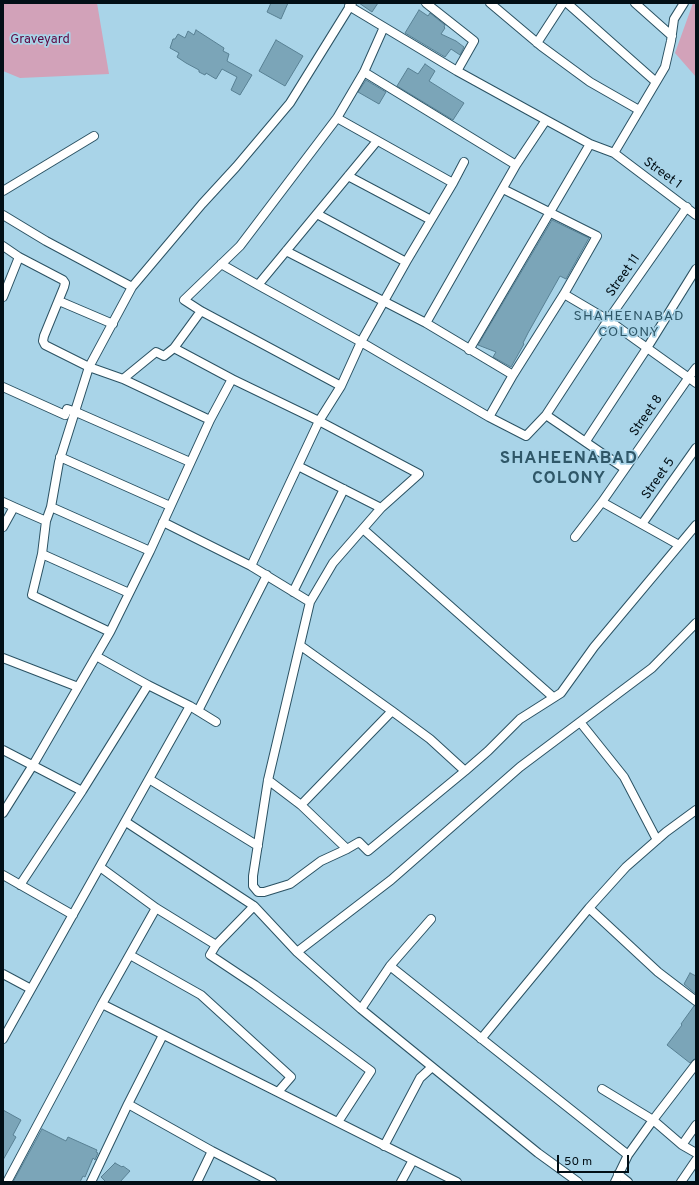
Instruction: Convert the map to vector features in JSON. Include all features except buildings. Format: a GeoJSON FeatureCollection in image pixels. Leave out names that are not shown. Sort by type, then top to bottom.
{"type":"FeatureCollection","features":[{"type":"Feature","properties":{"kind":"street"},"geometry":{"type":"LineString","coordinates":[[426,3],[474,40],[457,71]]}},
{"type":"Feature","properties":{"kind":"street"},"geometry":{"type":"LineString","coordinates":[[490,3],[537,43],[590,82],[640,110]]}},
{"type":"Feature","properties":{"kind":"street"},"geometry":{"type":"LineString","coordinates":[[537,43],[564,3]]}},
{"type":"Feature","properties":{"kind":"street"},"geometry":{"type":"LineString","coordinates":[[567,3],[656,82]]}},
{"type":"Feature","properties":{"kind":"street"},"geometry":{"type":"LineString","coordinates":[[635,3],[672,36]]}},
{"type":"Feature","properties":{"kind":"street"},"geometry":{"type":"LineString","coordinates":[[614,153],[665,68],[674,19],[684,3]]}},
{"type":"Feature","properties":{"kind":"street"},"geometry":{"type":"LineString","coordinates":[[110,632],[32,595],[42,554],[46,521],[51,507],[60,457],[76,412],[89,367],[132,287],[290,103],[351,5]]}},
{"type":"Feature","properties":{"kind":"street","name":"Street 1"},"geometry":{"type":"LineString","coordinates":[[351,5],[384,27],[457,71],[590,144],[614,153],[696,215]]}},
{"type":"Feature","properties":{"kind":"street"},"geometry":{"type":"LineString","coordinates":[[341,386],[201,311],[184,300],[240,246],[337,118],[364,72],[384,27]]}},
{"type":"Feature","properties":{"kind":"street"},"geometry":{"type":"LineString","coordinates":[[364,72],[516,165]]}},
{"type":"Feature","properties":{"kind":"street"},"geometry":{"type":"LineString","coordinates":[[337,118],[453,183]]}},
{"type":"Feature","properties":{"kind":"street"},"geometry":{"type":"LineString","coordinates":[[426,323],[516,165],[546,120]]}},
{"type":"Feature","properties":{"kind":"street"},"geometry":{"type":"LineString","coordinates":[[3,191],[94,136]]}},
{"type":"Feature","properties":{"kind":"street"},"geometry":{"type":"LineString","coordinates":[[258,285],[377,141]]}},
{"type":"Feature","properties":{"kind":"street"},"geometry":{"type":"LineString","coordinates":[[469,350],[590,144]]}},
{"type":"Feature","properties":{"kind":"street"},"geometry":{"type":"LineString","coordinates":[[251,566],[319,421],[341,386],[361,342],[384,300],[464,162]]}},
{"type":"Feature","properties":{"kind":"street"},"geometry":{"type":"LineString","coordinates":[[348,176],[430,220]]}},
{"type":"Feature","properties":{"kind":"street"},"geometry":{"type":"LineString","coordinates":[[222,264],[361,342],[489,417],[512,375],[564,294],[597,236],[503,189]]}},
{"type":"Feature","properties":{"kind":"street","name":"Street 11"},"geometry":{"type":"LineString","coordinates":[[489,417],[526,436],[546,415],[608,320],[687,207]]}},
{"type":"Feature","properties":{"kind":"street"},"geometry":{"type":"LineString","coordinates":[[317,214],[406,262]]}},
{"type":"Feature","properties":{"kind":"street"},"geometry":{"type":"LineString","coordinates":[[3,215],[46,241],[132,287]]}},
{"type":"Feature","properties":{"kind":"street"},"geometry":{"type":"LineString","coordinates":[[3,246],[63,280],[65,283],[44,336],[43,341],[45,345],[89,367],[123,379],[210,420]]}},
{"type":"Feature","properties":{"kind":"street"},"geometry":{"type":"LineString","coordinates":[[286,251],[384,300],[426,323],[512,375]]}},
{"type":"Feature","properties":{"kind":"street"},"geometry":{"type":"LineString","coordinates":[[3,297],[20,257]]}},
{"type":"Feature","properties":{"kind":"street"},"geometry":{"type":"LineString","coordinates":[[586,441],[648,348],[696,269]]}},
{"type":"Feature","properties":{"kind":"street"},"geometry":{"type":"LineString","coordinates":[[564,294],[608,320],[696,383]]}},
{"type":"Feature","properties":{"kind":"street"},"geometry":{"type":"LineString","coordinates":[[59,301],[113,324]]}},
{"type":"Feature","properties":{"kind":"street"},"geometry":{"type":"LineString","coordinates":[[123,379],[156,352],[164,356],[174,348],[201,311]]}},
{"type":"Feature","properties":{"kind":"street"},"geometry":{"type":"LineString","coordinates":[[174,348],[232,379],[319,421],[419,474],[382,508],[333,563],[310,602],[301,646],[268,780],[253,876],[253,886],[258,892],[264,892],[290,884],[321,861],[359,842],[368,851],[465,771],[488,751],[520,719],[561,693],[594,647],[696,525]]}},
{"type":"Feature","properties":{"kind":"street","name":"Street 8"},"geometry":{"type":"LineString","coordinates":[[575,537],[602,502],[696,368]]}},
{"type":"Feature","properties":{"kind":"street"},"geometry":{"type":"LineString","coordinates":[[4,809],[33,765],[110,632],[150,551],[210,420],[232,379]]}},
{"type":"Feature","properties":{"kind":"street"},"geometry":{"type":"LineString","coordinates":[[3,388],[64,414],[67,409],[76,412],[190,462]]}},
{"type":"Feature","properties":{"kind":"street"},"geometry":{"type":"LineString","coordinates":[[546,415],[625,469]]}},
{"type":"Feature","properties":{"kind":"street","name":"Street 5"},"geometry":{"type":"LineString","coordinates":[[642,524],[696,448]]}},
{"type":"Feature","properties":{"kind":"street"},"geometry":{"type":"LineString","coordinates":[[60,457],[170,506]]}},
{"type":"Feature","properties":{"kind":"street"},"geometry":{"type":"LineString","coordinates":[[298,466],[382,508]]}},
{"type":"Feature","properties":{"kind":"street"},"geometry":{"type":"LineString","coordinates":[[293,592],[344,489]]}},
{"type":"Feature","properties":{"kind":"street"},"geometry":{"type":"LineString","coordinates":[[3,502],[46,521]]}},
{"type":"Feature","properties":{"kind":"street"},"geometry":{"type":"LineString","coordinates":[[602,502],[678,545]]}},
{"type":"Feature","properties":{"kind":"street"},"geometry":{"type":"LineString","coordinates":[[3,527],[14,507]]}},
{"type":"Feature","properties":{"kind":"street"},"geometry":{"type":"LineString","coordinates":[[51,507],[150,551]]}},
{"type":"Feature","properties":{"kind":"street"},"geometry":{"type":"LineString","coordinates":[[163,522],[251,566],[310,602]]}},
{"type":"Feature","properties":{"kind":"street"},"geometry":{"type":"LineString","coordinates":[[362,529],[553,697]]}},
{"type":"Feature","properties":{"kind":"street"},"geometry":{"type":"LineString","coordinates":[[42,554],[129,593]]}},
{"type":"Feature","properties":{"kind":"street"},"geometry":{"type":"LineString","coordinates":[[198,711],[267,575]]}},
{"type":"Feature","properties":{"kind":"street"},"geometry":{"type":"LineString","coordinates":[[297,952],[391,880],[520,767],[652,668],[696,623]]}},
{"type":"Feature","properties":{"kind":"street"},"geometry":{"type":"LineString","coordinates":[[301,646],[430,739],[465,771]]}},
{"type":"Feature","properties":{"kind":"street"},"geometry":{"type":"LineString","coordinates":[[96,656],[190,706],[216,722]]}},
{"type":"Feature","properties":{"kind":"street"},"geometry":{"type":"LineString","coordinates":[[3,658],[78,687]]}},
{"type":"Feature","properties":{"kind":"street"},"geometry":{"type":"LineString","coordinates":[[20,885],[148,685]]}},
{"type":"Feature","properties":{"kind":"street"},"geometry":{"type":"LineString","coordinates":[[3,1039],[190,706]]}},
{"type":"Feature","properties":{"kind":"street"},"geometry":{"type":"LineString","coordinates":[[301,805],[392,711]]}},
{"type":"Feature","properties":{"kind":"street"},"geometry":{"type":"LineString","coordinates":[[580,722],[624,777],[657,840]]}},
{"type":"Feature","properties":{"kind":"street"},"geometry":{"type":"LineString","coordinates":[[3,750],[82,790]]}},
{"type":"Feature","properties":{"kind":"street"},"geometry":{"type":"LineString","coordinates":[[149,779],[258,846]]}},
{"type":"Feature","properties":{"kind":"street"},"geometry":{"type":"LineString","coordinates":[[268,780],[301,805],[347,849]]}},
{"type":"Feature","properties":{"kind":"street"},"geometry":{"type":"LineString","coordinates":[[481,1039],[589,908],[626,867],[657,840],[696,810]]}},
{"type":"Feature","properties":{"kind":"street"},"geometry":{"type":"LineString","coordinates":[[126,822],[254,906],[297,952],[361,1009],[538,1153],[578,1182]]}},
{"type":"Feature","properties":{"kind":"street"},"geometry":{"type":"LineString","coordinates":[[100,867],[156,908],[216,945]]}},
{"type":"Feature","properties":{"kind":"street"},"geometry":{"type":"LineString","coordinates":[[3,875],[73,915]]}},
{"type":"Feature","properties":{"kind":"street"},"geometry":{"type":"LineString","coordinates":[[254,906],[216,945],[210,955],[255,985],[370,1071],[338,1122]]}},
{"type":"Feature","properties":{"kind":"street"},"geometry":{"type":"LineString","coordinates":[[7,1182],[102,1004],[156,908]]}},
{"type":"Feature","properties":{"kind":"street"},"geometry":{"type":"LineString","coordinates":[[589,908],[658,972],[696,1001]]}},
{"type":"Feature","properties":{"kind":"street"},"geometry":{"type":"LineString","coordinates":[[361,1009],[390,966],[431,919]]}},
{"type":"Feature","properties":{"kind":"street"},"geometry":{"type":"LineString","coordinates":[[130,955],[201,995],[291,1077],[278,1092]]}},
{"type":"Feature","properties":{"kind":"street"},"geometry":{"type":"LineString","coordinates":[[390,966],[628,1155]]}},
{"type":"Feature","properties":{"kind":"street"},"geometry":{"type":"LineString","coordinates":[[3,974],[32,989]]}},
{"type":"Feature","properties":{"kind":"street"},"geometry":{"type":"LineString","coordinates":[[102,1004],[457,1182]]}},
{"type":"Feature","properties":{"kind":"street"},"geometry":{"type":"LineString","coordinates":[[94,1181],[128,1104],[162,1035]]}},
{"type":"Feature","properties":{"kind":"street"},"geometry":{"type":"LineString","coordinates":[[628,1182],[616,1178],[628,1155],[696,1064]]}},
{"type":"Feature","properties":{"kind":"street"},"geometry":{"type":"LineString","coordinates":[[384,1146],[420,1078],[432,1067]]}},
{"type":"Feature","properties":{"kind":"street"},"geometry":{"type":"LineString","coordinates":[[602,1089],[653,1120],[682,1145],[696,1153]]}},
{"type":"Feature","properties":{"kind":"street"},"geometry":{"type":"LineString","coordinates":[[128,1104],[212,1151],[272,1182]]}},
{"type":"Feature","properties":{"kind":"street"},"geometry":{"type":"LineString","coordinates":[[682,1145],[696,1125]]}},
{"type":"Feature","properties":{"kind":"street"},"geometry":{"type":"LineString","coordinates":[[197,1182],[212,1151]]}},
{"type":"Feature","properties":{"kind":"street"},"geometry":{"type":"LineString","coordinates":[[401,1182],[413,1160]]}},
{"type":"Feature","properties":{"kind":"street"},"geometry":{"type":"LineString","coordinates":[[680,1182],[696,1160]]}},
{"type":"Feature","properties":{"kind":"green space","name":"Graveyard"},"geometry":{"type":"Polygon","coordinates":[[[3,3],[97,3],[109,74],[20,78],[3,71],[3,3]]]}},
{"type":"Feature","properties":{"kind":"green space"},"geometry":{"type":"Polygon","coordinates":[[[693,3],[696,3],[696,77],[675,53],[693,3]]]}},
{"type":"Feature","properties":{"kind":"district","name":"SHAHEENABAD COLONY"},"geometry":{"type":"Point","coordinates":[629,326]}},
{"type":"Feature","properties":{"kind":"district","name":"SHAHEENABAD COLONY"},"geometry":{"type":"Point","coordinates":[569,470]}}]}
